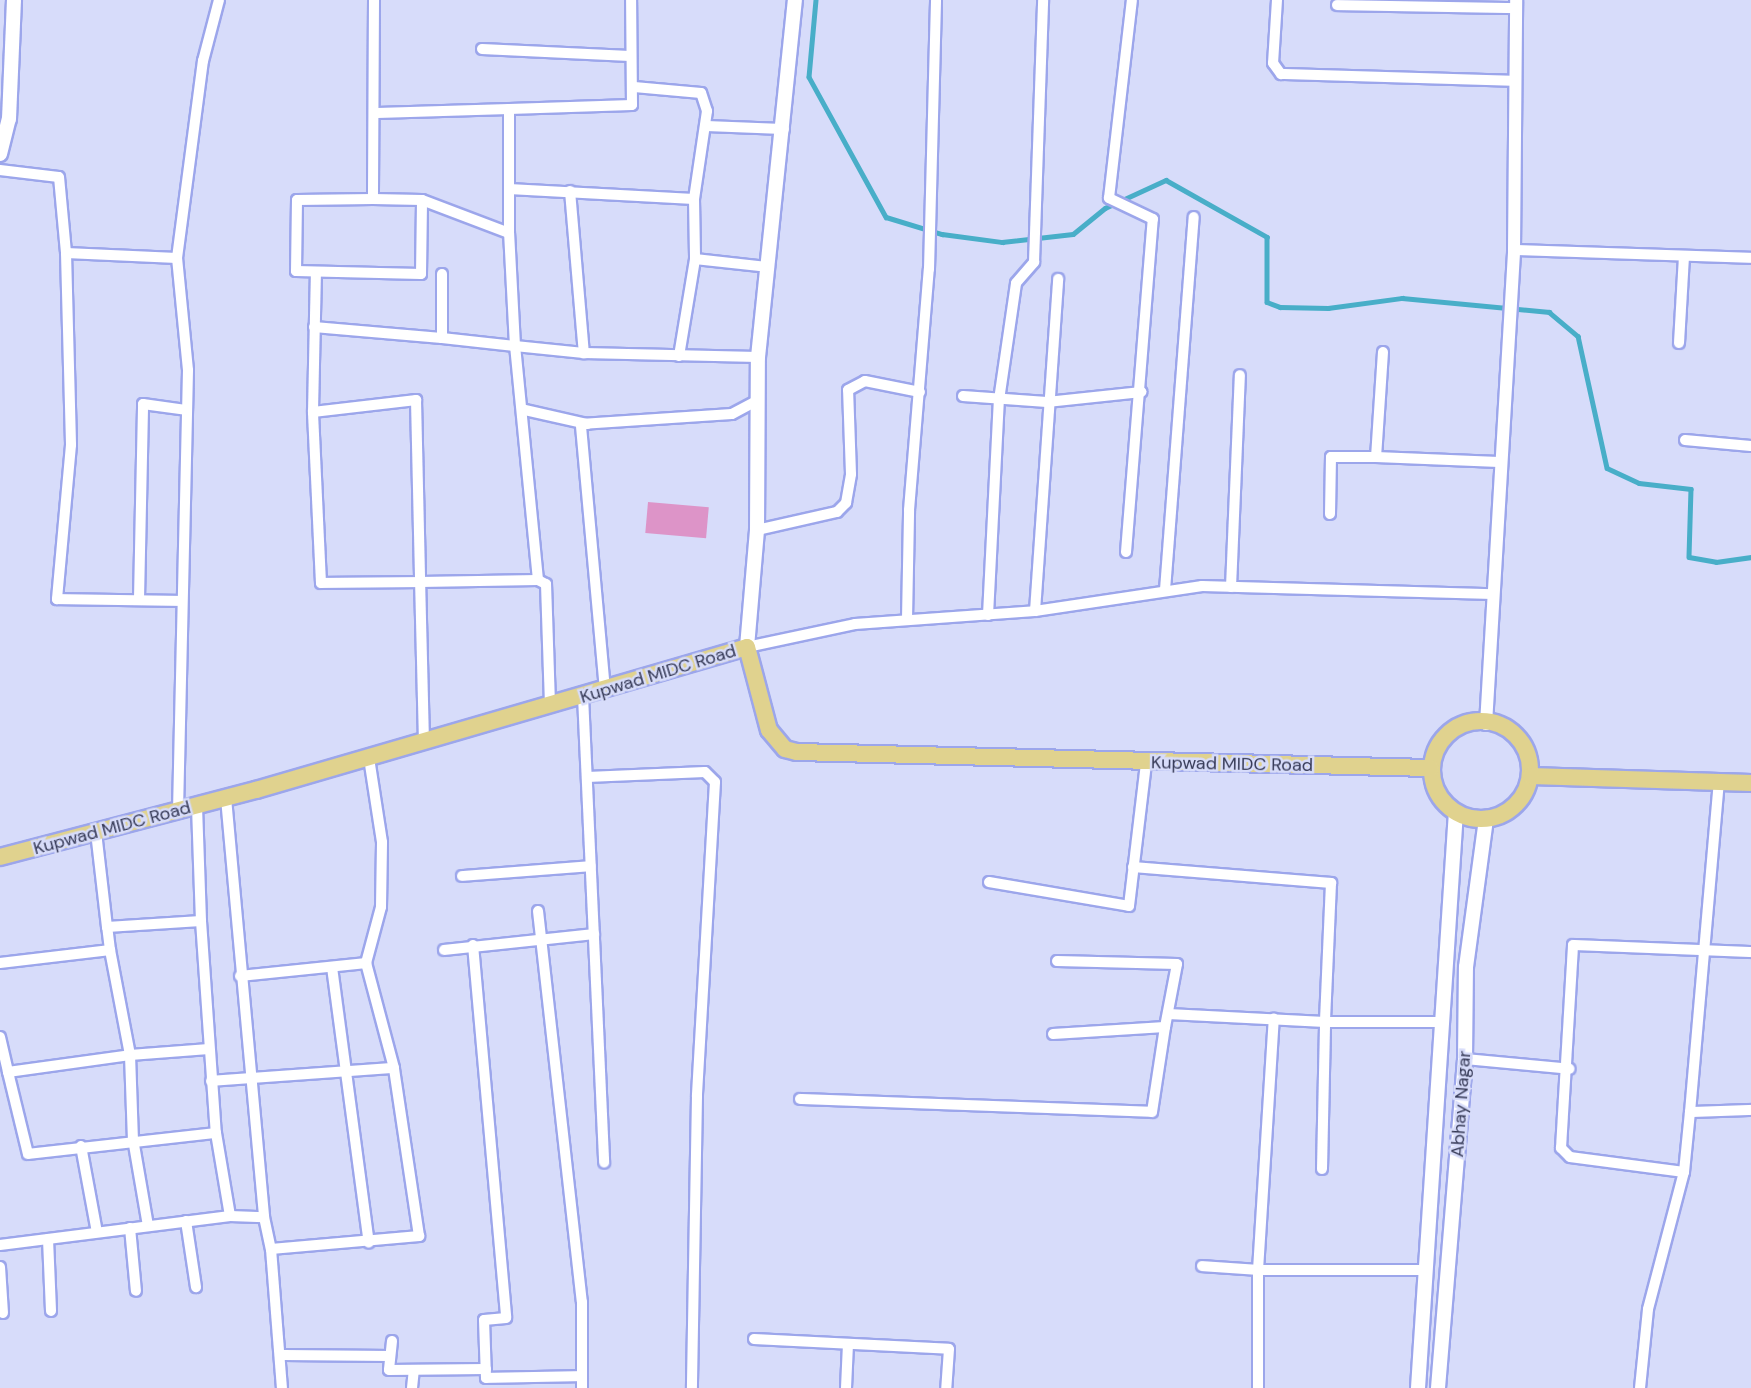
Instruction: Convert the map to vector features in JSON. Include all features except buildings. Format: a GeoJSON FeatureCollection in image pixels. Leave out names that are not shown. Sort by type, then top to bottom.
{"type":"FeatureCollection","features":[{"type":"Feature","properties":{"kind":"main road"},"geometry":{"type":"LineString","coordinates":[[0,154],[9,118],[14,0]]}},
{"type":"Feature","properties":{"kind":"main road"},"geometry":{"type":"LineString","coordinates":[[747,647],[757,530],[758,357],[796,0]]}},
{"type":"Feature","properties":{"kind":"main road","name":"Kupwad MIDC Road"},"geometry":{"type":"LineString","coordinates":[[0,857],[369,758],[747,647],[769,730],[785,749],[797,752],[1146,763],[1431,768]]}},
{"type":"Feature","properties":{"kind":"main road"},"geometry":{"type":"LineString","coordinates":[[1477,720],[1506,726],[1517,736],[1530,762],[1531,776],[1519,803],[1486,820],[1456,812],[1440,797],[1431,768],[1450,731],[1477,720]]}},
{"type":"Feature","properties":{"kind":"main road"},"geometry":{"type":"LineString","coordinates":[[1531,776],[1751,783]]}},
{"type":"Feature","properties":{"kind":"main road"},"geometry":{"type":"LineString","coordinates":[[1418,1388],[1422,1270],[1444,1022],[1456,812]]}},
{"type":"Feature","properties":{"kind":"main road","name":"Abhay Nagar"},"geometry":{"type":"LineString","coordinates":[[1438,1388],[1465,1059],[1466,967],[1486,820]]}},
{"type":"Feature","properties":{"kind":"street"},"geometry":{"type":"LineString","coordinates":[[178,811],[180,601],[187,410],[177,258],[203,61],[219,0]]}},
{"type":"Feature","properties":{"kind":"street"},"geometry":{"type":"LineString","coordinates":[[373,199],[377,113],[374,0]]}},
{"type":"Feature","properties":{"kind":"street"},"geometry":{"type":"LineString","coordinates":[[377,113],[632,105],[634,87],[630,56],[631,0]]}},
{"type":"Feature","properties":{"kind":"street"},"geometry":{"type":"LineString","coordinates":[[907,619],[909,510],[920,392],[936,0]]}},
{"type":"Feature","properties":{"kind":"street"},"geometry":{"type":"LineString","coordinates":[[988,615],[999,400],[1016,283],[1034,262],[1043,0]]}},
{"type":"Feature","properties":{"kind":"street"},"geometry":{"type":"LineString","coordinates":[[1126,552],[1153,219],[1109,198],[1132,0]]}},
{"type":"Feature","properties":{"kind":"street"},"geometry":{"type":"LineString","coordinates":[[1277,0],[1273,63],[1281,74],[1515,81]]}},
{"type":"Feature","properties":{"kind":"street"},"geometry":{"type":"LineString","coordinates":[[1336,5],[1516,4],[1514,250],[1499,462],[1486,724]]}},
{"type":"Feature","properties":{"kind":"street"},"geometry":{"type":"LineString","coordinates":[[482,49],[630,56]]}},
{"type":"Feature","properties":{"kind":"street"},"geometry":{"type":"LineString","coordinates":[[634,87],[701,93],[705,126],[694,200],[695,259],[678,356]]}},
{"type":"Feature","properties":{"kind":"street"},"geometry":{"type":"LineString","coordinates":[[509,109],[509,233],[515,346],[525,410],[538,580]]}},
{"type":"Feature","properties":{"kind":"street"},"geometry":{"type":"LineString","coordinates":[[705,126],[784,129]]}},
{"type":"Feature","properties":{"kind":"street"},"geometry":{"type":"LineString","coordinates":[[0,170],[59,177],[66,253],[71,445],[57,599],[180,601]]}},
{"type":"Feature","properties":{"kind":"street"},"geometry":{"type":"LineString","coordinates":[[509,189],[694,200]]}},
{"type":"Feature","properties":{"kind":"street"},"geometry":{"type":"LineString","coordinates":[[570,191],[584,353]]}},
{"type":"Feature","properties":{"kind":"street"},"geometry":{"type":"LineString","coordinates":[[422,200],[421,274],[296,271],[297,200],[422,200],[509,233]]}},
{"type":"Feature","properties":{"kind":"street"},"geometry":{"type":"LineString","coordinates":[[1165,590],[1194,217]]}},
{"type":"Feature","properties":{"kind":"street"},"geometry":{"type":"LineString","coordinates":[[1514,250],[1751,258]]}},
{"type":"Feature","properties":{"kind":"street"},"geometry":{"type":"LineString","coordinates":[[66,253],[177,258]]}},
{"type":"Feature","properties":{"kind":"street"},"geometry":{"type":"LineString","coordinates":[[1679,343],[1684,256]]}},
{"type":"Feature","properties":{"kind":"street"},"geometry":{"type":"LineString","coordinates":[[695,259],[768,267]]}},
{"type":"Feature","properties":{"kind":"street"},"geometry":{"type":"LineString","coordinates":[[316,272],[313,412],[321,583],[538,580],[546,584],[550,705]]}},
{"type":"Feature","properties":{"kind":"street"},"geometry":{"type":"LineString","coordinates":[[442,274],[442,338]]}},
{"type":"Feature","properties":{"kind":"street"},"geometry":{"type":"LineString","coordinates":[[1035,611],[1047,402],[1058,279]]}},
{"type":"Feature","properties":{"kind":"street"},"geometry":{"type":"LineString","coordinates":[[314,327],[584,353],[758,357]]}},
{"type":"Feature","properties":{"kind":"street"},"geometry":{"type":"LineString","coordinates":[[1376,457],[1383,352]]}},
{"type":"Feature","properties":{"kind":"street"},"geometry":{"type":"LineString","coordinates":[[1231,587],[1240,375]]}},
{"type":"Feature","properties":{"kind":"street"},"geometry":{"type":"LineString","coordinates":[[757,530],[825,516],[846,503],[851,474],[848,390],[865,381],[920,392]]}},
{"type":"Feature","properties":{"kind":"street"},"geometry":{"type":"LineString","coordinates":[[963,396],[1047,402],[1141,392]]}},
{"type":"Feature","properties":{"kind":"street"},"geometry":{"type":"LineString","coordinates":[[313,412],[416,400],[424,742]]}},
{"type":"Feature","properties":{"kind":"street"},"geometry":{"type":"LineString","coordinates":[[605,690],[581,424],[733,414],[758,400]]}},
{"type":"Feature","properties":{"kind":"street"},"geometry":{"type":"LineString","coordinates":[[139,599],[143,404],[187,410]]}},
{"type":"Feature","properties":{"kind":"street"},"geometry":{"type":"LineString","coordinates":[[525,410],[587,424]]}},
{"type":"Feature","properties":{"kind":"street"},"geometry":{"type":"LineString","coordinates":[[1685,440],[1751,446]]}},
{"type":"Feature","properties":{"kind":"street"},"geometry":{"type":"LineString","coordinates":[[1330,514],[1331,457],[1499,462]]}},
{"type":"Feature","properties":{"kind":"street"},"geometry":{"type":"LineString","coordinates":[[747,647],[907,619],[1035,611],[1165,590],[1231,587],[1493,594]]}},
{"type":"Feature","properties":{"kind":"street"},"geometry":{"type":"LineString","coordinates":[[583,696],[604,1163]]}},
{"type":"Feature","properties":{"kind":"street"},"geometry":{"type":"LineString","coordinates":[[271,1250],[369,1243],[419,1236],[394,1068],[366,963],[380,907],[382,855],[369,758]]}},
{"type":"Feature","properties":{"kind":"street"},"geometry":{"type":"LineString","coordinates":[[989,882],[1129,906],[1146,763]]}},
{"type":"Feature","properties":{"kind":"street"},"geometry":{"type":"LineString","coordinates":[[587,777],[705,772],[715,782],[697,1097],[692,1388]]}},
{"type":"Feature","properties":{"kind":"street"},"geometry":{"type":"LineString","coordinates":[[1640,1388],[1648,1310],[1684,1172],[1719,782]]}},
{"type":"Feature","properties":{"kind":"street"},"geometry":{"type":"LineString","coordinates":[[226,798],[247,1079],[264,1217],[271,1250],[282,1388]]}},
{"type":"Feature","properties":{"kind":"street"},"geometry":{"type":"LineString","coordinates":[[197,806],[211,1081],[216,1133],[230,1216]]}},
{"type":"Feature","properties":{"kind":"street"},"geometry":{"type":"LineString","coordinates":[[96,832],[110,950],[130,1055],[133,1139],[148,1226]]}},
{"type":"Feature","properties":{"kind":"street"},"geometry":{"type":"LineString","coordinates":[[462,876],[591,866]]}},
{"type":"Feature","properties":{"kind":"street"},"geometry":{"type":"LineString","coordinates":[[1133,867],[1331,883],[1322,1168]]}},
{"type":"Feature","properties":{"kind":"street"},"geometry":{"type":"LineString","coordinates":[[473,945],[506,1318],[484,1320],[486,1378],[582,1382],[582,1302],[538,911]]}},
{"type":"Feature","properties":{"kind":"street"},"geometry":{"type":"LineString","coordinates":[[107,927],[201,921]]}},
{"type":"Feature","properties":{"kind":"street"},"geometry":{"type":"LineString","coordinates":[[444,950],[594,934]]}},
{"type":"Feature","properties":{"kind":"street"},"geometry":{"type":"LineString","coordinates":[[1684,1172],[1565,1154],[1573,945],[1704,947],[1751,952]]}},
{"type":"Feature","properties":{"kind":"street"},"geometry":{"type":"LineString","coordinates":[[0,963],[110,950]]}},
{"type":"Feature","properties":{"kind":"street"},"geometry":{"type":"LineString","coordinates":[[800,1099],[1152,1112],[1177,964],[1057,961]]}},
{"type":"Feature","properties":{"kind":"street"},"geometry":{"type":"LineString","coordinates":[[240,976],[366,963]]}},
{"type":"Feature","properties":{"kind":"street"},"geometry":{"type":"LineString","coordinates":[[332,967],[369,1243]]}},
{"type":"Feature","properties":{"kind":"street"},"geometry":{"type":"LineString","coordinates":[[1168,1014],[1325,1022],[1444,1022]]}},
{"type":"Feature","properties":{"kind":"street"},"geometry":{"type":"LineString","coordinates":[[1258,1388],[1258,1270],[1274,1019]]}},
{"type":"Feature","properties":{"kind":"street"},"geometry":{"type":"LineString","coordinates":[[1053,1034],[1165,1027]]}},
{"type":"Feature","properties":{"kind":"street"},"geometry":{"type":"LineString","coordinates":[[0,1037],[2,1056],[28,1154],[133,1139],[216,1133]]}},
{"type":"Feature","properties":{"kind":"street"},"geometry":{"type":"LineString","coordinates":[[8,1072],[130,1055],[209,1049]]}},
{"type":"Feature","properties":{"kind":"street"},"geometry":{"type":"LineString","coordinates":[[1465,1059],[1570,1069]]}},
{"type":"Feature","properties":{"kind":"street"},"geometry":{"type":"LineString","coordinates":[[211,1081],[347,1069],[394,1068]]}},
{"type":"Feature","properties":{"kind":"street"},"geometry":{"type":"LineString","coordinates":[[1690,1112],[1751,1110]]}},
{"type":"Feature","properties":{"kind":"street"},"geometry":{"type":"LineString","coordinates":[[81,1146],[97,1232]]}},
{"type":"Feature","properties":{"kind":"street"},"geometry":{"type":"LineString","coordinates":[[0,1245],[230,1216],[264,1217]]}},
{"type":"Feature","properties":{"kind":"street"},"geometry":{"type":"LineString","coordinates":[[186,1222],[196,1287]]}},
{"type":"Feature","properties":{"kind":"street"},"geometry":{"type":"LineString","coordinates":[[130,1228],[136,1291]]}},
{"type":"Feature","properties":{"kind":"street"},"geometry":{"type":"LineString","coordinates":[[48,1239],[51,1311]]}},
{"type":"Feature","properties":{"kind":"street"},"geometry":{"type":"LineString","coordinates":[[1202,1266],[1258,1270],[1422,1270]]}},
{"type":"Feature","properties":{"kind":"street"},"geometry":{"type":"LineString","coordinates":[[0,1267],[3,1313]]}},
{"type":"Feature","properties":{"kind":"street"},"geometry":{"type":"LineString","coordinates":[[754,1339],[948,1349],[946,1388]]}},
{"type":"Feature","properties":{"kind":"street"},"geometry":{"type":"LineString","coordinates":[[392,1340],[389,1370],[486,1369]]}},
{"type":"Feature","properties":{"kind":"street"},"geometry":{"type":"LineString","coordinates":[[846,1388],[848,1344]]}},
{"type":"Feature","properties":{"kind":"street"},"geometry":{"type":"LineString","coordinates":[[284,1355],[390,1356]]}},
{"type":"Feature","properties":{"kind":"street"},"geometry":{"type":"LineString","coordinates":[[412,1388],[414,1370]]}},
{"type":"Feature","properties":{"kind":"shaded area"},"geometry":{"type":"Polygon","coordinates":[[[648,502],[709,507],[706,538],[645,533],[648,502]]]}},
{"type":"Feature","properties":{"kind":"waterway"},"geometry":{"type":"LineString","coordinates":[[816,0],[809,77],[886,217],[942,234],[1002,242],[1073,234],[1105,208],[1166,180],[1267,237],[1267,302],[1280,307],[1328,308],[1402,298],[1549,312],[1578,336],[1607,468],[1639,483],[1691,489],[1689,557],[1716,562],[1751,557]]}}]}
